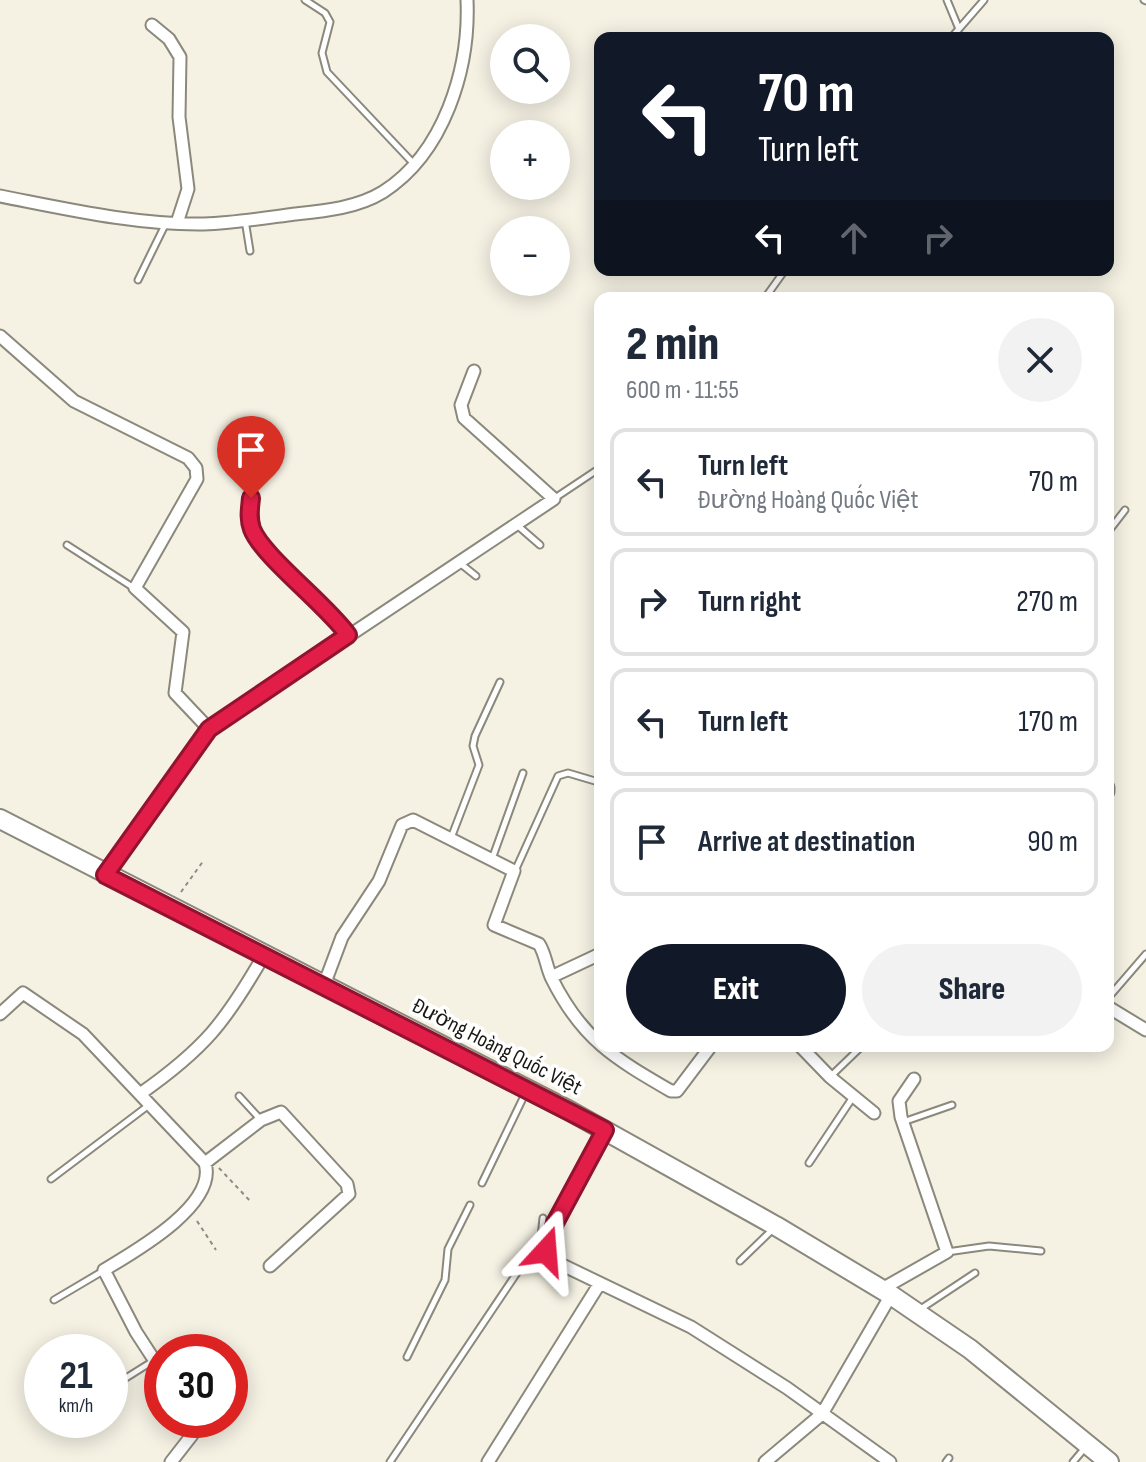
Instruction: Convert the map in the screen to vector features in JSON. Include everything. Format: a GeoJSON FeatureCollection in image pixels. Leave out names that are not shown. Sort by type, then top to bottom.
{"type":"FeatureCollection","features":[{"type":"Feature","properties":{"kind":"highway","name":"Đường Hoàng Quốc Việt"},"geometry":{"type":"LineString","coordinates":[[0,819],[527,1089],[776,1226],[886,1292],[970,1349],[1109,1462]]}},
{"type":"Feature","properties":{"kind":"street"},"geometry":{"type":"LineString","coordinates":[[0,196],[78,211],[172,222],[245,220],[358,203],[382,192],[414,164],[430,144],[454,92],[466,36],[467,0]]}},
{"type":"Feature","properties":{"kind":"street"},"geometry":{"type":"LineString","coordinates":[[152,25],[169,39],[180,57],[179,117],[188,189],[172,222]]}},
{"type":"Feature","properties":{"kind":"street"},"geometry":{"type":"LineString","coordinates":[[0,336],[74,401],[188,458],[196,468],[197,479],[135,588],[183,632],[175,693],[209,729]]}},
{"type":"Feature","properties":{"kind":"street"},"geometry":{"type":"LineString","coordinates":[[105,875],[209,729],[554,499],[464,418],[461,405],[474,371]]}},
{"type":"Feature","properties":{"kind":"street"},"geometry":{"type":"LineString","coordinates":[[251,498],[249,515],[257,539],[309,590],[348,635]]}},
{"type":"Feature","properties":{"kind":"street"},"geometry":{"type":"LineString","coordinates":[[324,985],[342,937],[379,881],[402,825],[413,820],[514,871],[494,925],[539,944],[551,977],[594,1040]]}},
{"type":"Feature","properties":{"kind":"street"},"geometry":{"type":"LineString","coordinates":[[140,1094],[190,1059],[216,1031],[264,955]]}},
{"type":"Feature","properties":{"kind":"street"},"geometry":{"type":"LineString","coordinates":[[551,977],[594,957]]}},
{"type":"Feature","properties":{"kind":"street"},"geometry":{"type":"LineString","coordinates":[[0,1014],[19,995],[30,994],[83,1034],[208,1161],[206,1187],[189,1207],[153,1240],[104,1270],[144,1342]]}},
{"type":"Feature","properties":{"kind":"street"},"geometry":{"type":"LineString","coordinates":[[1114,1011],[1146,1030]]}},
{"type":"Feature","properties":{"kind":"street"},"geometry":{"type":"LineString","coordinates":[[608,1052],[671,1091],[683,1087],[707,1052]]}},
{"type":"Feature","properties":{"kind":"street"},"geometry":{"type":"LineString","coordinates":[[806,1052],[830,1077],[874,1113]]}},
{"type":"Feature","properties":{"kind":"street"},"geometry":{"type":"LineString","coordinates":[[765,1462],[822,1414],[886,1292],[947,1252],[902,1122],[899,1101],[914,1079]]}},
{"type":"Feature","properties":{"kind":"street"},"geometry":{"type":"LineString","coordinates":[[208,1161],[276,1112],[285,1115],[349,1190],[346,1197],[270,1266]]}},
{"type":"Feature","properties":{"kind":"street"},"geometry":{"type":"LineString","coordinates":[[605,1130],[555,1223],[546,1251],[552,1260],[691,1327],[890,1462]]}},
{"type":"Feature","properties":{"kind":"street"},"geometry":{"type":"LineString","coordinates":[[492,1461],[600,1283]]}},
{"type":"Feature","properties":{"kind":"street"},"geometry":{"type":"LineString","coordinates":[[171,1462],[190,1438]]}},
{"type":"Feature","properties":{"kind":"lane"},"geometry":{"type":"LineString","coordinates":[[305,0],[325,13],[330,22],[322,53],[327,72],[414,164]]}},
{"type":"Feature","properties":{"kind":"lane"},"geometry":{"type":"LineString","coordinates":[[947,0],[959,29]]}},
{"type":"Feature","properties":{"kind":"lane"},"geometry":{"type":"LineString","coordinates":[[956,32],[984,0]]}},
{"type":"Feature","properties":{"kind":"lane"},"geometry":{"type":"LineString","coordinates":[[245,220],[250,251]]}},
{"type":"Feature","properties":{"kind":"lane"},"geometry":{"type":"LineString","coordinates":[[138,280],[172,222]]}},
{"type":"Feature","properties":{"kind":"lane"},"geometry":{"type":"LineString","coordinates":[[554,499],[594,472]]}},
{"type":"Feature","properties":{"kind":"lane"},"geometry":{"type":"LineString","coordinates":[[1114,524],[1125,510]]}},
{"type":"Feature","properties":{"kind":"lane"},"geometry":{"type":"LineString","coordinates":[[516,524],[540,545]]}},
{"type":"Feature","properties":{"kind":"lane"},"geometry":{"type":"LineString","coordinates":[[67,545],[135,588]]}},
{"type":"Feature","properties":{"kind":"lane"},"geometry":{"type":"LineString","coordinates":[[458,562],[476,576]]}},
{"type":"Feature","properties":{"kind":"lane"},"geometry":{"type":"LineString","coordinates":[[451,839],[479,765],[473,746],[475,736],[500,682]]}},
{"type":"Feature","properties":{"kind":"lane"},"geometry":{"type":"LineString","coordinates":[[492,860],[523,773]]}},
{"type":"Feature","properties":{"kind":"lane"},"geometry":{"type":"LineString","coordinates":[[514,871],[558,776],[568,773],[594,781]]}},
{"type":"Feature","properties":{"kind":"lane"},"geometry":{"type":"LineString","coordinates":[[1114,991],[1146,954]]}},
{"type":"Feature","properties":{"kind":"lane"},"geometry":{"type":"LineString","coordinates":[[830,1077],[856,1052]]}},
{"type":"Feature","properties":{"kind":"lane"},"geometry":{"type":"LineString","coordinates":[[482,1183],[527,1089]]}},
{"type":"Feature","properties":{"kind":"lane"},"geometry":{"type":"LineString","coordinates":[[239,1096],[261,1120]]}},
{"type":"Feature","properties":{"kind":"lane"},"geometry":{"type":"LineString","coordinates":[[809,1163],[854,1096]]}},
{"type":"Feature","properties":{"kind":"lane"},"geometry":{"type":"LineString","coordinates":[[51,1179],[104,1143],[150,1105]]}},
{"type":"Feature","properties":{"kind":"lane"},"geometry":{"type":"LineString","coordinates":[[902,1122],[952,1105]]}},
{"type":"Feature","properties":{"kind":"lane"},"geometry":{"type":"LineString","coordinates":[[407,1357],[445,1280],[448,1249],[470,1205]]}},
{"type":"Feature","properties":{"kind":"lane"},"geometry":{"type":"LineString","coordinates":[[390,1462],[541,1237],[543,1218]]}},
{"type":"Feature","properties":{"kind":"lane"},"geometry":{"type":"LineString","coordinates":[[740,1261],[776,1226]]}},
{"type":"Feature","properties":{"kind":"lane"},"geometry":{"type":"LineString","coordinates":[[947,1252],[989,1246],[1041,1251]]}},
{"type":"Feature","properties":{"kind":"lane"},"geometry":{"type":"LineString","coordinates":[[54,1300],[104,1270]]}},
{"type":"Feature","properties":{"kind":"lane"},"geometry":{"type":"LineString","coordinates":[[915,1312],[975,1273]]}},
{"type":"Feature","properties":{"kind":"lane"},"geometry":{"type":"LineString","coordinates":[[1073,1462],[1087,1445]]}},
{"type":"Feature","properties":{"kind":"path"},"geometry":{"type":"LineString","coordinates":[[170,908],[204,860]]}},
{"type":"Feature","properties":{"kind":"path"},"geometry":{"type":"LineString","coordinates":[[208,1161],[251,1202]]}},
{"type":"Feature","properties":{"kind":"path"},"geometry":{"type":"LineString","coordinates":[[189,1207],[216,1250]]}},
{"type":"Feature","properties":{"kind":"route"},"geometry":{"type":"LineString","coordinates":[[251,498],[249,515],[252,530],[263,548],[309,590],[348,635],[209,729],[105,875],[605,1130],[555,1223],[546,1251]]}}]}
